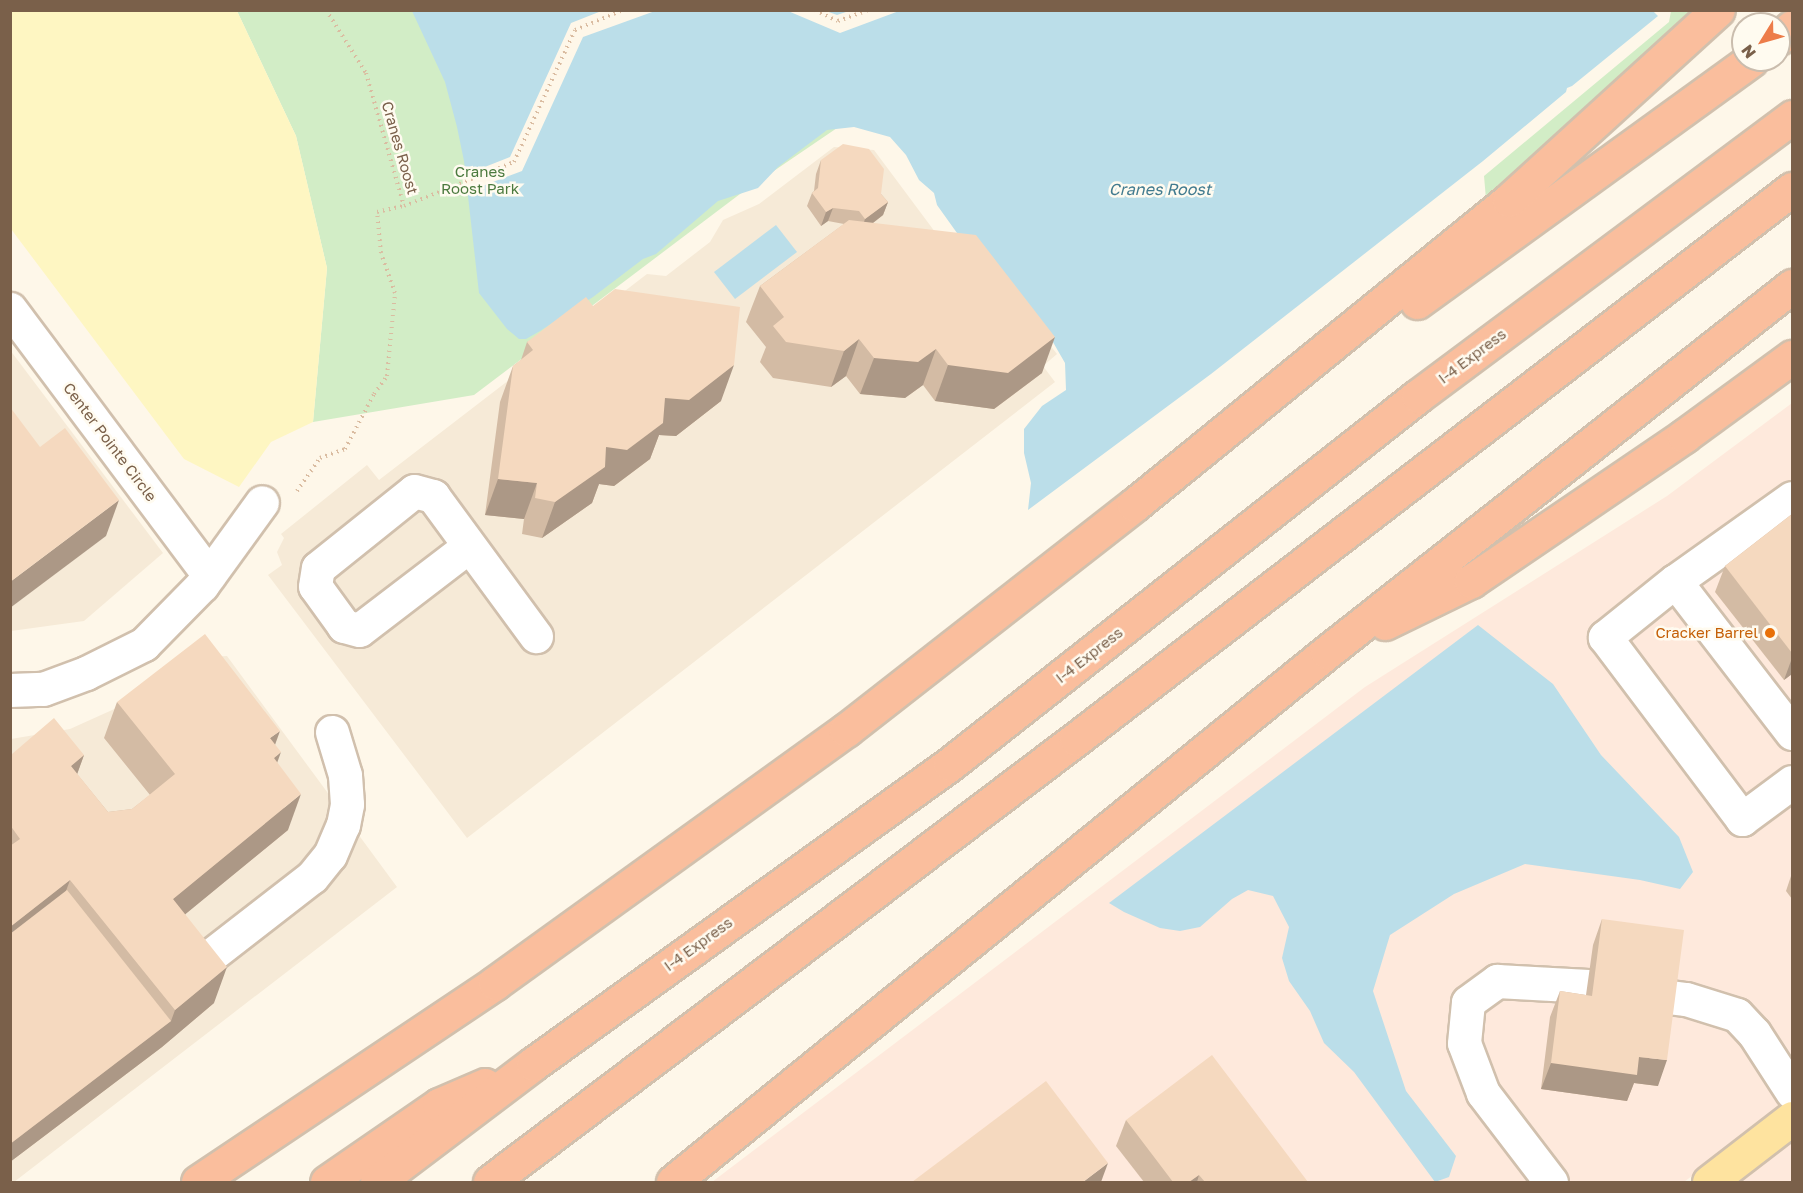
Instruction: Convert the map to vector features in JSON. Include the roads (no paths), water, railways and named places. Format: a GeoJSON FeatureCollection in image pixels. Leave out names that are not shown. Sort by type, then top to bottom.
{"type":"FeatureCollection","features":[{"type":"Feature","properties":{"kind":"highway"},"geometry":{"type":"LineString","coordinates":[[198,1182],[495,983],[827,744],[1134,505],[1509,200],[1718,10]]}},
{"type":"Feature","properties":{"kind":"highway"},"geometry":{"type":"LineString","coordinates":[[1134,505],[1733,72]]}},
{"type":"Feature","properties":{"kind":"highway","name":"I-4 Express"},"geometry":{"type":"LineString","coordinates":[[376,1182],[533,1064],[950,764],[1418,396],[1792,117]]}},
{"type":"Feature","properties":{"kind":"highway"},"geometry":{"type":"LineString","coordinates":[[490,1182],[526,1158],[1792,189]]}},
{"type":"Feature","properties":{"kind":"highway"},"geometry":{"type":"LineString","coordinates":[[673,1182],[1327,652],[1792,286]]}},
{"type":"Feature","properties":{"kind":"highway"},"geometry":{"type":"LineString","coordinates":[[1327,652],[1471,581],[1675,442],[1792,357]]}},
{"type":"Feature","properties":{"kind":"highway"},"geometry":{"type":"LineString","coordinates":[[327,1182],[439,1105],[533,1064]]}},
{"type":"Feature","properties":{"kind":"highway"},"geometry":{"type":"LineString","coordinates":[[502,1182],[526,1158]]}},
{"type":"Feature","properties":{"kind":"main road"},"geometry":{"type":"LineString","coordinates":[[1709,1182],[1792,1118]]}},
{"type":"Feature","properties":{"kind":"street","name":"Center Pointe Circle"},"geometry":{"type":"LineString","coordinates":[[10,309],[209,574]]}},
{"type":"Feature","properties":{"kind":"street"},"geometry":{"type":"LineString","coordinates":[[10,339],[43,352]]}},
{"type":"Feature","properties":{"kind":"street"},"geometry":{"type":"LineString","coordinates":[[469,546],[358,630],[344,626],[315,586],[318,568],[414,491],[433,496],[536,636]]}},
{"type":"Feature","properties":{"kind":"street"},"geometry":{"type":"LineString","coordinates":[[1792,498],[1675,581],[1605,637],[1742,819],[1792,782]]}},
{"type":"Feature","properties":{"kind":"street"},"geometry":{"type":"LineString","coordinates":[[10,690],[43,689],[86,673],[144,645],[209,574],[262,502]]}},
{"type":"Feature","properties":{"kind":"street"},"geometry":{"type":"LineString","coordinates":[[1675,581],[1792,733]]}},
{"type":"Feature","properties":{"kind":"street"},"geometry":{"type":"LineString","coordinates":[[154,1000],[312,877],[325,862],[338,840],[347,804],[345,776],[332,732]]}},
{"type":"Feature","properties":{"kind":"street"},"geometry":{"type":"LineString","coordinates":[[1551,1182],[1483,1093],[1464,1043],[1468,1002],[1497,981],[1588,986]]}},
{"type":"Feature","properties":{"kind":"street"},"geometry":{"type":"LineString","coordinates":[[1669,997],[1686,999],[1737,1015],[1754,1033],[1792,1092]]}},
{"type":"Feature","properties":{"kind":"water","name":"Cranes Roost"},"geometry":{"type":"Polygon","coordinates":[[[1652,10],[1658,16],[1567,88],[1566,92],[1483,161],[1211,374],[1028,510],[1031,483],[1024,453],[1024,429],[1042,406],[1066,390],[1065,363],[1050,337],[962,240],[937,205],[934,193],[919,180],[906,155],[890,137],[854,127],[827,130],[778,167],[758,188],[718,201],[656,254],[643,259],[593,297],[540,331],[526,339],[519,339],[507,329],[479,293],[464,161],[457,127],[445,82],[412,11],[1652,10]]]}},
{"type":"Feature","properties":{"kind":"water"},"geometry":{"type":"Polygon","coordinates":[[[776,225],[797,252],[735,299],[714,272],[776,225]]]}},
{"type":"Feature","properties":{"kind":"water"},"geometry":{"type":"Polygon","coordinates":[[[1478,625],[1553,684],[1601,755],[1679,837],[1693,872],[1680,889],[1640,880],[1525,864],[1454,894],[1390,935],[1373,991],[1406,1091],[1456,1156],[1449,1177],[1435,1182],[1354,1072],[1324,1043],[1310,1011],[1289,981],[1282,958],[1289,927],[1273,896],[1248,890],[1232,899],[1200,927],[1180,931],[1160,928],[1109,903],[1478,625]]]}},
{"type":"Feature","properties":{"kind":"place","name":"Cracker Barrel"},"geometry":{"type":"Point","coordinates":[1770,633]}},
{"type":"Feature","properties":{"kind":"park label","name":"Cranes Roost Park"},"geometry":{"type":"Point","coordinates":[480,180]}}]}
